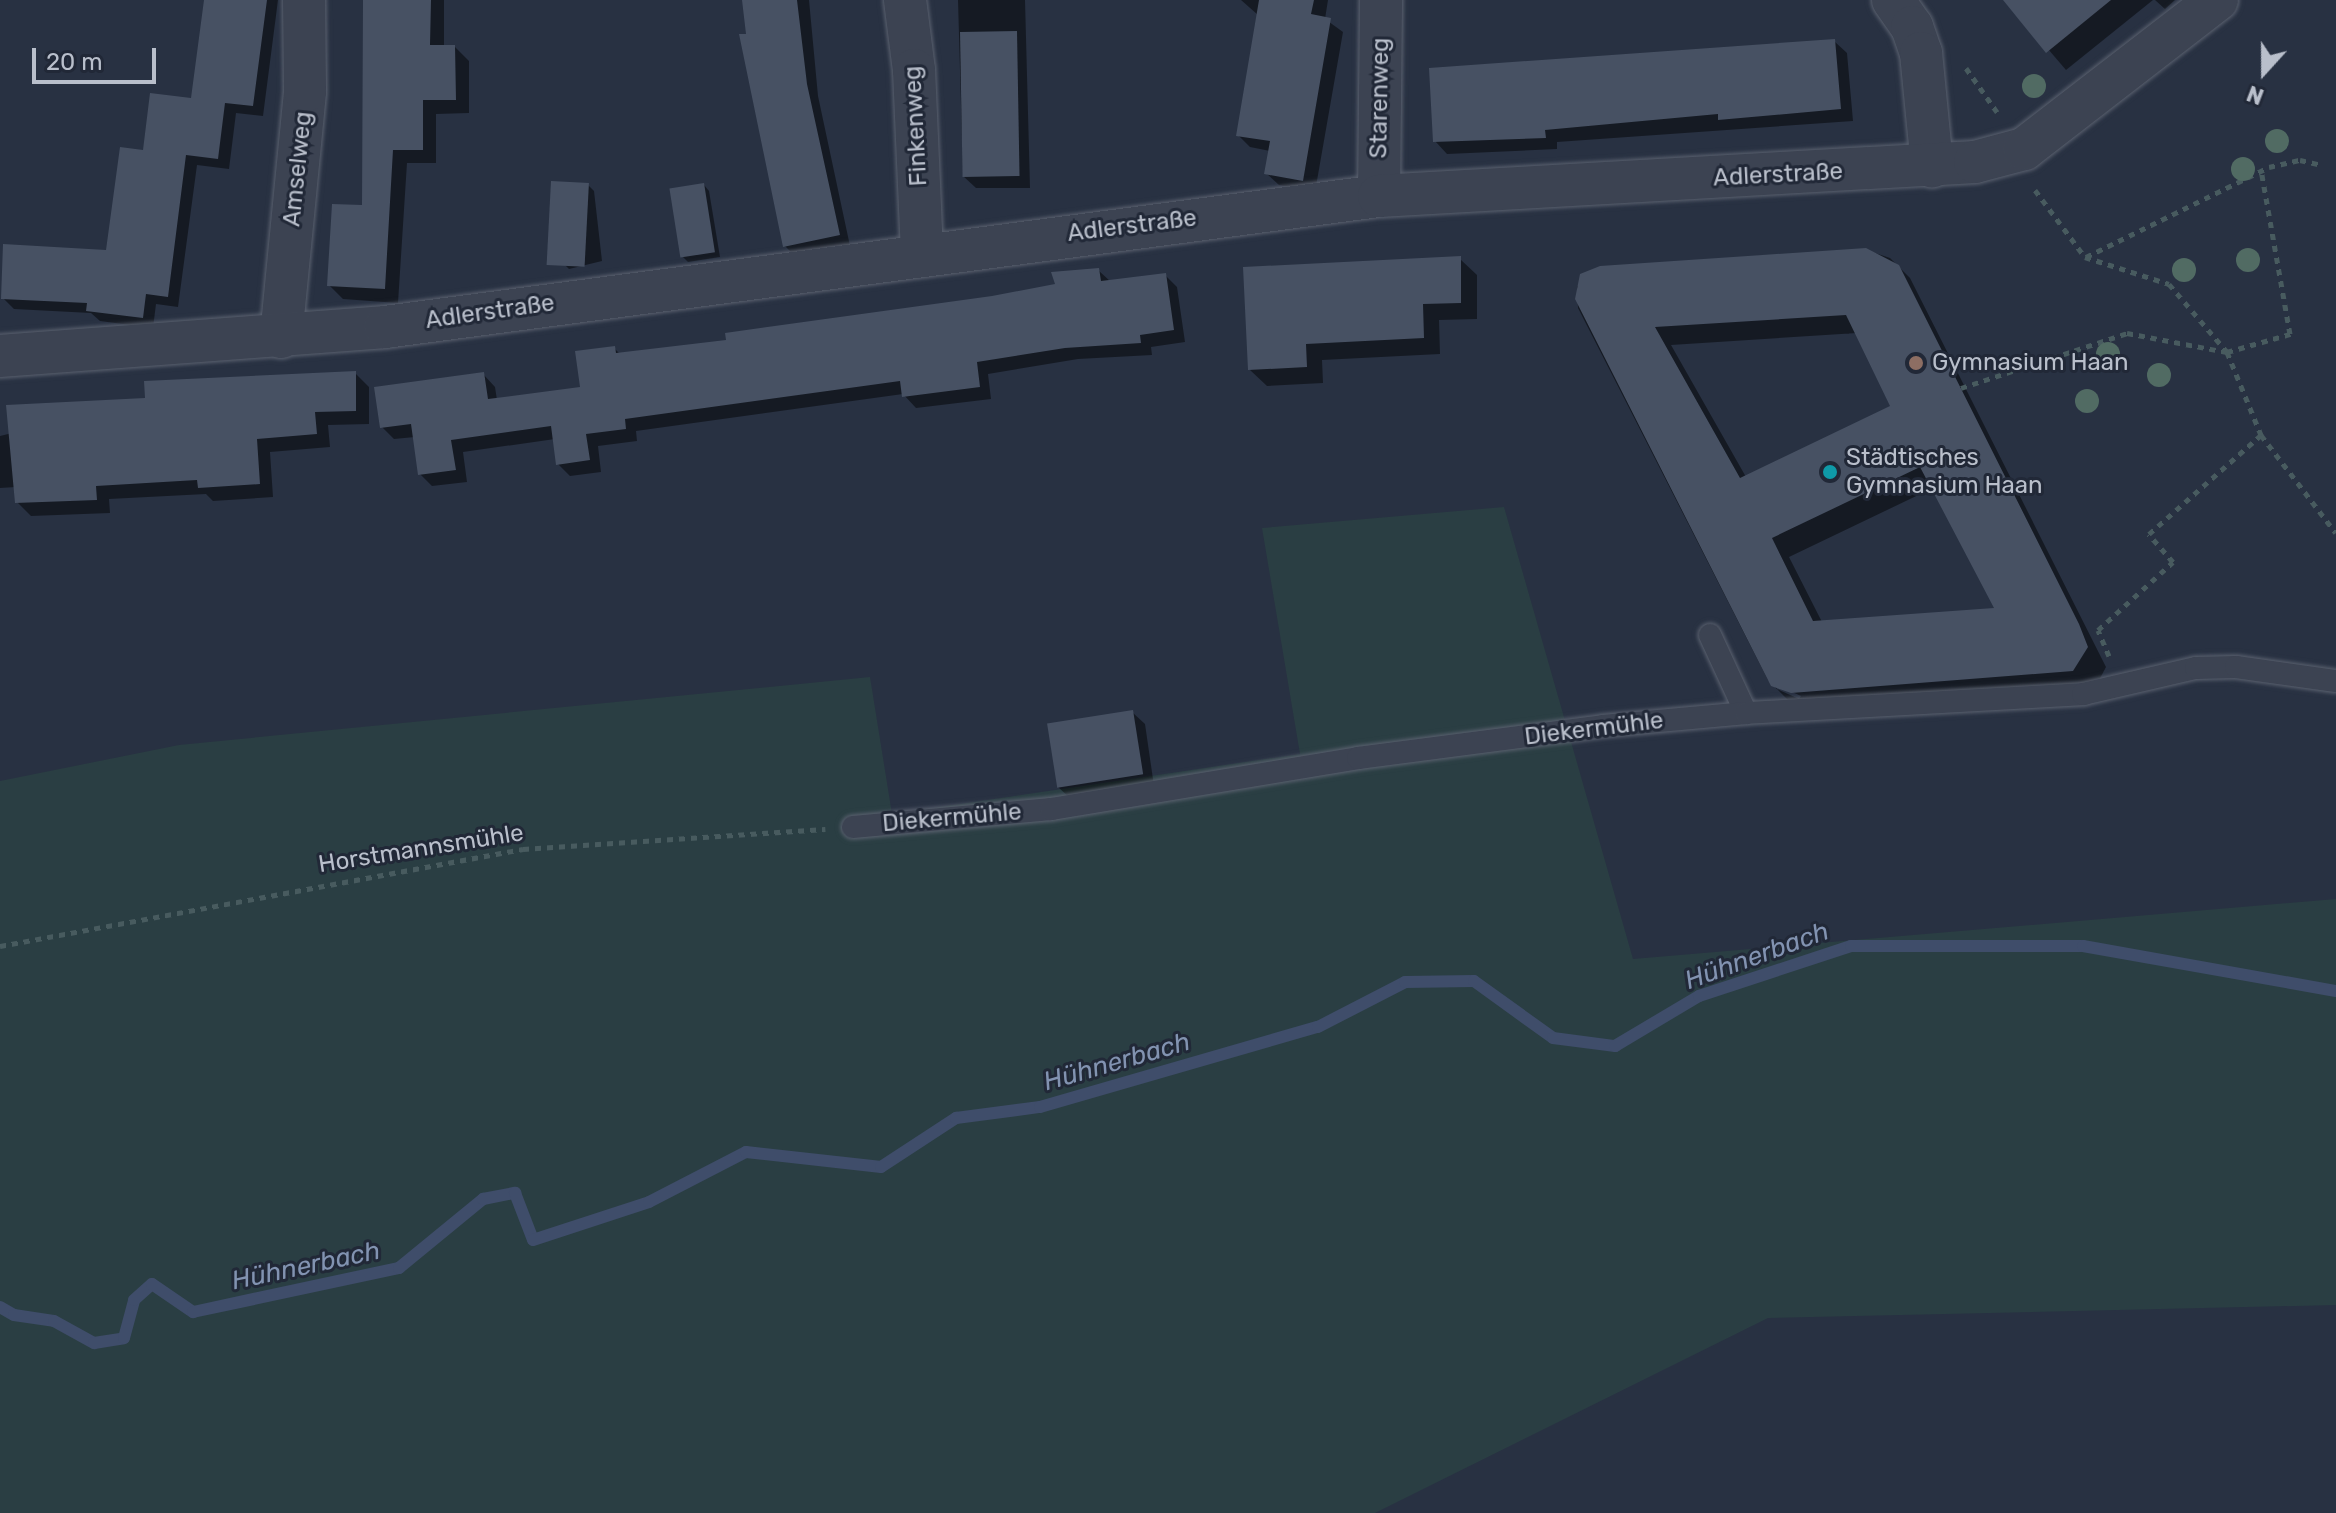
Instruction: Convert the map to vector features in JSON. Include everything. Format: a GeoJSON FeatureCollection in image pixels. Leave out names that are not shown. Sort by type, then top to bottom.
{"type":"FeatureCollection","features":[{"type":"Feature","properties":{"kind":"street","name":"Amselweg"},"geometry":{"type":"LineString","coordinates":[[281,337],[305,91],[304,0]]}},
{"type":"Feature","properties":{"kind":"street","name":"Finkenweg"},"geometry":{"type":"LineString","coordinates":[[905,0],[914,70],[922,252]]}},
{"type":"Feature","properties":{"kind":"street","name":"Starenweg"},"geometry":{"type":"LineString","coordinates":[[1379,196],[1381,0]]}},
{"type":"Feature","properties":{"kind":"street","name":"Adlerstraße"},"geometry":{"type":"LineString","coordinates":[[0,356],[281,337],[922,252],[1379,196],[1975,162],[2027,166],[2217,0]]}},
{"type":"Feature","properties":{"kind":"street"},"geometry":{"type":"LineString","coordinates":[[1903,14],[1921,53],[1932,166]]}},
{"type":"Feature","properties":{"kind":"lane"},"geometry":{"type":"LineString","coordinates":[[1710,635],[1746,713]]}},
{"type":"Feature","properties":{"kind":"lane","name":"Diekermühle"},"geometry":{"type":"LineString","coordinates":[[853,827],[1051,809],[1358,758],[1746,713],[2083,694],[2196,668],[2236,667],[2336,681]]}},
{"type":"Feature","properties":{"kind":"path"},"geometry":{"type":"LineString","coordinates":[[1903,14],[1951,47],[2085,257],[2169,284],[2227,352],[2261,435],[2336,533]]}},
{"type":"Feature","properties":{"kind":"path"},"geometry":{"type":"LineString","coordinates":[[2085,257],[2261,170],[2300,160],[2322,165]]}},
{"type":"Feature","properties":{"kind":"path"},"geometry":{"type":"LineString","coordinates":[[1961,388],[2127,333],[2227,352],[2290,334],[2261,170]]}},
{"type":"Feature","properties":{"kind":"path"},"geometry":{"type":"LineString","coordinates":[[2108,654],[2098,630],[2173,562],[2149,534],[2261,435]]}},
{"type":"Feature","properties":{"kind":"path","name":"Horstmannsmühle"},"geometry":{"type":"LineString","coordinates":[[0,946],[523,849],[853,827]]}},
{"type":"Feature","properties":{"kind":"green space"},"geometry":{"type":"Polygon","coordinates":[[[1504,507],[1633,959],[2336,899],[2336,1305],[1768,1318],[1375,1513],[0,1513],[0,781],[179,745],[870,677],[892,814],[1300,754],[1262,528],[1504,507]]]}},
{"type":"Feature","properties":{"kind":"building"},"geometry":{"type":"Polygon","coordinates":[[[204,0],[267,0],[253,106],[225,103],[218,159],[186,155],[168,297],[146,294],[143,318],[86,311],[87,303],[1,299],[3,244],[106,250],[120,147],[143,150],[150,93],[191,98],[204,0]]]}},
{"type":"Feature","properties":{"kind":"building"},"geometry":{"type":"Polygon","coordinates":[[[363,0],[431,0],[430,45],[455,45],[456,100],[423,100],[423,150],[393,150],[385,289],[327,286],[332,204],[362,205],[363,0]]]}},
{"type":"Feature","properties":{"kind":"building"},"geometry":{"type":"Polygon","coordinates":[[[742,0],[797,0],[807,84],[840,235],[783,247],[739,34],[746,34],[742,0]]]}},
{"type":"Feature","properties":{"kind":"building"},"geometry":{"type":"Polygon","coordinates":[[[1259,0],[1314,0],[1311,14],[1331,18],[1303,181],[1264,174],[1270,141],[1236,136],[1259,0]]]}},
{"type":"Feature","properties":{"kind":"building"},"geometry":{"type":"Polygon","coordinates":[[[2003,0],[2111,0],[2046,53],[2003,0]]]}},
{"type":"Feature","properties":{"kind":"building"},"geometry":{"type":"Polygon","coordinates":[[[1017,31],[1020,176],[963,177],[960,32],[1017,31]]]}},
{"type":"Feature","properties":{"kind":"building"},"geometry":{"type":"Polygon","coordinates":[[[1835,39],[1841,109],[1718,120],[1718,114],[1545,130],[1546,138],[1433,142],[1429,68],[1835,39]]]}},
{"type":"Feature","properties":{"kind":"building"},"geometry":{"type":"Polygon","coordinates":[[[551,181],[589,183],[585,267],[547,265],[551,181]]]}},
{"type":"Feature","properties":{"kind":"building"},"geometry":{"type":"Polygon","coordinates":[[[704,183],[715,252],[680,258],[669,188],[704,183]]]}},
{"type":"Feature","properties":{"kind":"building","name":"Städtisches Gymnasium Haan"},"geometry":{"type":"Polygon","coordinates":[[[1866,248],[1899,265],[2079,624],[2088,647],[2073,671],[1791,693],[1771,686],[1575,299],[1580,274],[1600,266],[1866,248]],[[1846,315],[1655,327],[1740,478],[1890,406],[1846,315]],[[1920,467],[1772,538],[1813,621],[1994,608],[1920,467]]]}},
{"type":"Feature","properties":{"kind":"building"},"geometry":{"type":"Polygon","coordinates":[[[1461,256],[1461,303],[1423,304],[1424,338],[1306,344],[1307,367],[1248,370],[1243,267],[1461,256]]]}},
{"type":"Feature","properties":{"kind":"building"},"geometry":{"type":"Polygon","coordinates":[[[1099,268],[1101,281],[1166,273],[1174,330],[1140,335],[1141,343],[1065,348],[977,362],[980,387],[902,397],[900,381],[625,419],[626,429],[586,434],[590,460],[556,465],[551,426],[451,440],[456,470],[418,475],[411,424],[380,428],[374,387],[484,372],[488,399],[580,387],[575,351],[615,346],[616,353],[726,340],[725,333],[992,296],[1055,284],[1051,272],[1099,268]]]}},
{"type":"Feature","properties":{"kind":"building"},"geometry":{"type":"Polygon","coordinates":[[[356,371],[356,411],[315,412],[317,434],[257,439],[260,484],[198,488],[197,480],[96,486],[97,500],[15,503],[6,405],[145,398],[144,381],[356,371]]]}},
{"type":"Feature","properties":{"kind":"building"},"geometry":{"type":"Polygon","coordinates":[[[1133,710],[1143,774],[1057,788],[1047,724],[1133,710]]]}},
{"type":"Feature","properties":{"kind":"waterway","name":"Hühnerbach"},"geometry":{"type":"LineString","coordinates":[[0,1307],[14,1315],[54,1321],[94,1343],[124,1338],[134,1300],[152,1284],[193,1312],[399,1268],[483,1199],[515,1193],[533,1240],[649,1202],[746,1152],[881,1167],[956,1118],[1040,1107],[1318,1027],[1405,982],[1474,981],[1553,1038],[1615,1046],[1699,996],[1851,946],[2083,946],[2336,991]]}},
{"type":"Feature","properties":{"kind":"place","name":"Gymnasium Haan"},"geometry":{"type":"Point","coordinates":[1916,363]}},
{"type":"Feature","properties":{"kind":"place","name":"Städtisches Gymnasium Haan"},"geometry":{"type":"Point","coordinates":[1830,472]}}]}
